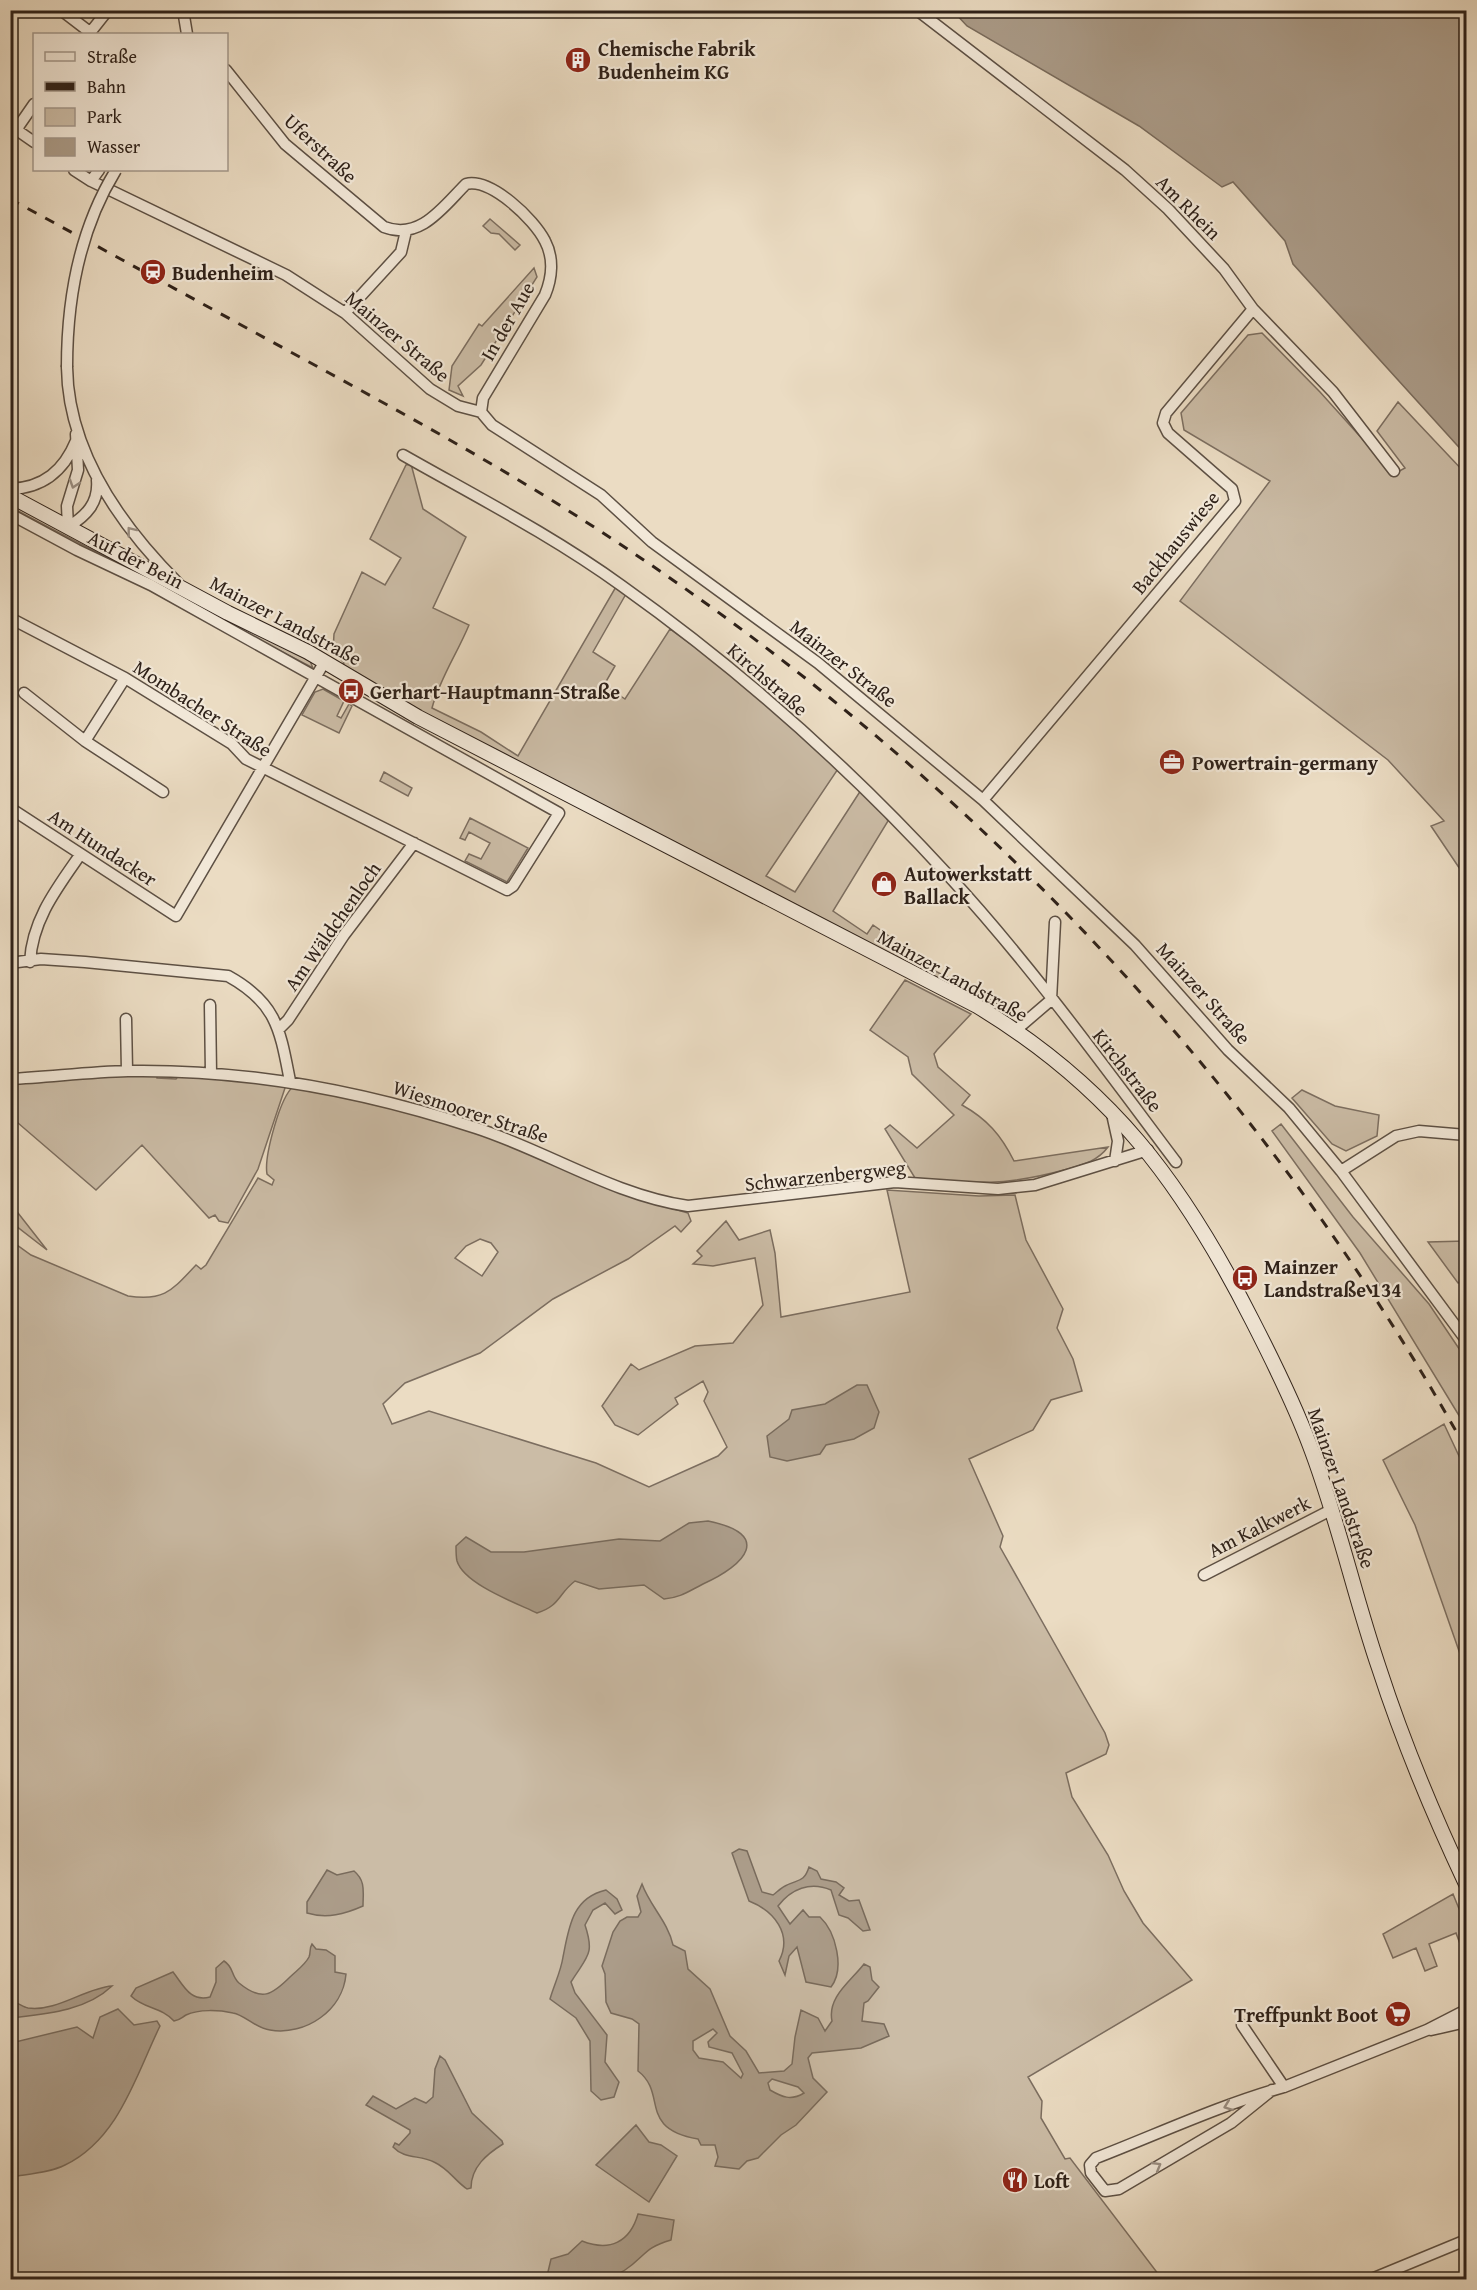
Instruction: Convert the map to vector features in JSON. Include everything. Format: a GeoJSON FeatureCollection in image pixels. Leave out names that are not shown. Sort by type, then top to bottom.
{"type":"FeatureCollection","features":[{"type":"Feature","properties":{"kind":"main road","name":"Mainzer Landstraße"},"geometry":{"type":"LineString","coordinates":[[10,496],[185,590],[325,661],[418,717],[977,1006],[1016,1030],[1054,1058],[1110,1109],[1148,1150],[1201,1226],[1244,1303],[1301,1421],[1392,1706],[1428,1799],[1467,1884]]}},
{"type":"Feature","properties":{"kind":"street"},"geometry":{"type":"LineString","coordinates":[[61,10],[89,33]]}},
{"type":"Feature","properties":{"kind":"street"},"geometry":{"type":"LineString","coordinates":[[91,33],[108,10]]}},
{"type":"Feature","properties":{"kind":"street"},"geometry":{"type":"LineString","coordinates":[[183,10],[187,33]]}},
{"type":"Feature","properties":{"kind":"street","name":"Am Rhein"},"geometry":{"type":"LineString","coordinates":[[917,10],[1125,170],[1194,234],[1224,269],[1252,309],[1333,392],[1394,471]]}},
{"type":"Feature","properties":{"kind":"street","name":"Uferstraße"},"geometry":{"type":"LineString","coordinates":[[228,72],[285,144],[376,222],[391,230],[406,231]]}},
{"type":"Feature","properties":{"kind":"street"},"geometry":{"type":"LineString","coordinates":[[33,105],[13,128],[33,141]]}},
{"type":"Feature","properties":{"kind":"street","name":"Mainzer Straße"},"geometry":{"type":"LineString","coordinates":[[76,171],[91,181],[266,263],[345,313],[430,389],[458,406],[481,412],[492,425],[590,486],[652,542],[818,663],[983,800],[1135,945],[1228,1050],[1289,1108],[1341,1171],[1467,1340]]}},
{"type":"Feature","properties":{"kind":"street"},"geometry":{"type":"LineString","coordinates":[[91,181],[98,171]]}},
{"type":"Feature","properties":{"kind":"street"},"geometry":{"type":"LineString","coordinates":[[68,527],[67,506],[78,470],[76,428],[67,367],[69,305],[79,253],[91,218],[115,171]]}},
{"type":"Feature","properties":{"kind":"street","name":"In der Aue"},"geometry":{"type":"LineString","coordinates":[[406,231],[423,225],[466,184],[477,182],[491,187],[524,215],[546,242],[551,259],[551,281],[545,296],[486,392],[481,412]]}},
{"type":"Feature","properties":{"kind":"street"},"geometry":{"type":"LineString","coordinates":[[345,313],[401,252],[406,231]]}},
{"type":"Feature","properties":{"kind":"street","name":"Backhauswiese"},"geometry":{"type":"LineString","coordinates":[[983,800],[1235,501],[1232,489],[1168,434],[1163,423],[1166,413],[1252,309]]}},
{"type":"Feature","properties":{"kind":"street"},"geometry":{"type":"LineString","coordinates":[[76,428],[97,477],[116,510],[135,537],[185,590]]}},
{"type":"Feature","properties":{"kind":"street"},"geometry":{"type":"LineString","coordinates":[[10,489],[35,485],[47,479],[61,468],[76,440]]}},
{"type":"Feature","properties":{"kind":"street","name":"Kirchstraße"},"geometry":{"type":"LineString","coordinates":[[403,455],[554,540],[623,586],[724,663],[784,714],[894,819],[949,876],[1051,1000],[1176,1162]]}},
{"type":"Feature","properties":{"kind":"street"},"geometry":{"type":"LineString","coordinates":[[68,527],[84,516],[93,506],[97,492],[97,477]]}},
{"type":"Feature","properties":{"kind":"street","name":"Auf der Bein"},"geometry":{"type":"LineString","coordinates":[[10,513],[85,554],[151,585],[559,813],[513,886],[507,890]]}},
{"type":"Feature","properties":{"kind":"street","name":"Mombacher Straße"},"geometry":{"type":"LineString","coordinates":[[10,618],[125,678],[232,744],[246,759],[264,769],[293,781],[507,890]]}},
{"type":"Feature","properties":{"kind":"street"},"geometry":{"type":"LineString","coordinates":[[264,769],[325,661]]}},
{"type":"Feature","properties":{"kind":"street"},"geometry":{"type":"LineString","coordinates":[[85,741],[125,678]]}},
{"type":"Feature","properties":{"kind":"street"},"geometry":{"type":"LineString","coordinates":[[24,693],[85,741],[163,792]]}},
{"type":"Feature","properties":{"kind":"street","name":"Am Hundacker"},"geometry":{"type":"LineString","coordinates":[[10,808],[176,916],[264,769]]}},
{"type":"Feature","properties":{"kind":"street","name":"Am Wäldchenloch"},"geometry":{"type":"LineString","coordinates":[[279,1029],[288,1020],[344,935],[414,843]]}},
{"type":"Feature","properties":{"kind":"street"},"geometry":{"type":"LineString","coordinates":[[30,962],[30,945],[38,922],[50,898],[80,855]]}},
{"type":"Feature","properties":{"kind":"street"},"geometry":{"type":"LineString","coordinates":[[1016,1030],[1051,1000],[1055,922]]}},
{"type":"Feature","properties":{"kind":"street"},"geometry":{"type":"LineString","coordinates":[[10,963],[40,959],[228,976],[259,998],[279,1029],[290,1081]]}},
{"type":"Feature","properties":{"kind":"street"},"geometry":{"type":"LineString","coordinates":[[210,1005],[211,1073]]}},
{"type":"Feature","properties":{"kind":"street"},"geometry":{"type":"LineString","coordinates":[[126,1019],[126,1071]]}},
{"type":"Feature","properties":{"kind":"street","name":"Wiesmoorer Straße"},"geometry":{"type":"LineString","coordinates":[[10,1079],[126,1071],[211,1073],[290,1081],[357,1095],[476,1128],[534,1149],[628,1191],[657,1201],[688,1206],[714,1205]]}},
{"type":"Feature","properties":{"kind":"street"},"geometry":{"type":"LineString","coordinates":[[1110,1109],[1118,1141],[1115,1161]]}},
{"type":"Feature","properties":{"kind":"street"},"geometry":{"type":"LineString","coordinates":[[1341,1171],[1396,1136],[1419,1131],[1467,1135]]}},
{"type":"Feature","properties":{"kind":"street","name":"Schwarzenbergweg"},"geometry":{"type":"LineString","coordinates":[[714,1205],[895,1182],[998,1189],[1035,1185],[1148,1150]]}},
{"type":"Feature","properties":{"kind":"street","name":"Am Kalkwerk"},"geometry":{"type":"LineString","coordinates":[[1204,1575],[1331,1510]]}},
{"type":"Feature","properties":{"kind":"street"},"geometry":{"type":"LineString","coordinates":[[1272,2090],[1232,2123],[1119,2189],[1105,2191],[1091,2173],[1089,2165],[1096,2158],[1427,2030],[1467,2010]]}},
{"type":"Feature","properties":{"kind":"street"},"geometry":{"type":"LineString","coordinates":[[1427,2030],[1467,2022]]}},
{"type":"Feature","properties":{"kind":"street"},"geometry":{"type":"LineString","coordinates":[[1242,2025],[1284,2087]]}},
{"type":"Feature","properties":{"kind":"street"},"geometry":{"type":"LineString","coordinates":[[1369,2280],[1467,2240]]}},
{"type":"Feature","properties":{"kind":"green space"},"geometry":{"type":"Polygon","coordinates":[[[490,219],[520,245],[515,250],[499,234],[491,233],[483,226],[490,219]]]}},
{"type":"Feature","properties":{"kind":"green space"},"geometry":{"type":"Polygon","coordinates":[[[534,268],[537,277],[481,365],[458,386],[463,396],[449,390],[452,366],[479,324],[482,326],[534,268]]]}},
{"type":"Feature","properties":{"kind":"green space"},"geometry":{"type":"Polygon","coordinates":[[[1262,333],[1320,392],[1394,474],[1405,468],[1377,431],[1398,402],[1466,474],[1466,878],[1431,826],[1444,821],[1388,760],[1180,601],[1270,481],[1184,430],[1181,413],[1248,335],[1262,333]]]}},
{"type":"Feature","properties":{"kind":"green space"},"geometry":{"type":"Polygon","coordinates":[[[411,464],[423,509],[466,537],[433,608],[469,625],[439,686],[432,708],[481,732],[518,756],[617,585],[626,594],[593,652],[615,666],[604,685],[625,699],[670,629],[724,668],[838,769],[766,876],[795,892],[861,790],[882,811],[888,821],[833,911],[867,934],[873,925],[893,939],[889,947],[1008,1009],[1003,1015],[403,702],[343,665],[344,663],[333,651],[334,634],[362,572],[385,585],[401,558],[370,539],[406,465],[411,464]]]}},
{"type":"Feature","properties":{"kind":"green space"},"geometry":{"type":"Polygon","coordinates":[[[11,507],[273,641],[310,661],[313,668],[11,510],[11,507]]]}},
{"type":"Feature","properties":{"kind":"green space"},"geometry":{"type":"Polygon","coordinates":[[[323,689],[344,701],[337,716],[341,718],[349,704],[352,706],[339,733],[302,715],[315,692],[323,689]]]}},
{"type":"Feature","properties":{"kind":"green space"},"geometry":{"type":"Polygon","coordinates":[[[384,772],[412,788],[408,796],[380,781],[384,772]]]}},
{"type":"Feature","properties":{"kind":"green space"},"geometry":{"type":"Polygon","coordinates":[[[470,818],[528,848],[507,882],[465,861],[469,854],[481,859],[490,843],[469,832],[465,840],[460,838],[470,818]]]}},
{"type":"Feature","properties":{"kind":"green space"},"geometry":{"type":"Polygon","coordinates":[[[905,980],[971,1014],[934,1054],[938,1067],[970,1095],[962,1105],[993,1128],[1014,1161],[1108,1147],[1104,1152],[1094,1160],[1024,1179],[955,1182],[915,1178],[885,1129],[890,1125],[917,1148],[954,1115],[912,1074],[908,1057],[870,1030],[905,980]]]}},
{"type":"Feature","properties":{"kind":"green space"},"geometry":{"type":"Polygon","coordinates":[[[157,1074],[157,1078],[176,1079],[180,1074],[284,1084],[285,1088],[258,1169],[228,1223],[219,1221],[215,1215],[209,1218],[142,1145],[96,1190],[11,1117],[10,1082],[157,1074]]]}},
{"type":"Feature","properties":{"kind":"green space"},"geometry":{"type":"Polygon","coordinates":[[[294,1086],[425,1115],[497,1138],[635,1198],[688,1213],[691,1221],[681,1232],[675,1226],[628,1259],[553,1299],[480,1353],[405,1383],[383,1404],[392,1424],[429,1411],[596,1463],[649,1487],[718,1456],[727,1447],[704,1401],[708,1392],[703,1381],[675,1398],[678,1404],[638,1435],[615,1425],[602,1406],[631,1364],[639,1370],[695,1346],[733,1343],[763,1305],[755,1258],[713,1266],[693,1264],[702,1256],[697,1251],[726,1221],[739,1240],[770,1230],[775,1253],[781,1317],[910,1292],[887,1190],[979,1196],[1015,1195],[1026,1240],[1063,1309],[1057,1328],[1073,1359],[1082,1391],[1051,1400],[1033,1430],[969,1459],[1003,1536],[1000,1547],[1105,1733],[1109,1745],[1106,1754],[1066,1773],[1072,1797],[1108,1855],[1124,1891],[1143,1923],[1192,1980],[1028,2077],[1042,2101],[1041,2118],[1065,2159],[1070,2158],[1162,2279],[11,2279],[10,1240],[31,1255],[128,1296],[151,1297],[167,1292],[196,1265],[201,1269],[206,1265],[258,1178],[272,1185],[274,1180],[267,1174],[268,1154],[274,1127],[289,1092],[294,1086]],[[480,1239],[466,1246],[455,1258],[482,1276],[498,1252],[491,1243],[480,1239]]]}},
{"type":"Feature","properties":{"kind":"green space"},"geometry":{"type":"Polygon","coordinates":[[[1302,1090],[1335,1106],[1379,1115],[1377,1136],[1346,1151],[1332,1144],[1292,1098],[1302,1090]]]}},
{"type":"Feature","properties":{"kind":"green space"},"geometry":{"type":"Polygon","coordinates":[[[1281,1124],[1353,1217],[1429,1304],[1466,1359],[1466,1427],[1360,1253],[1272,1131],[1281,1124]]]}},
{"type":"Feature","properties":{"kind":"green space"},"geometry":{"type":"Polygon","coordinates":[[[11,1204],[47,1250],[11,1222],[11,1204]]]}},
{"type":"Feature","properties":{"kind":"green space"},"geometry":{"type":"Polygon","coordinates":[[[1466,1241],[1466,1282],[1458,1283],[1428,1242],[1466,1241]]]}},
{"type":"Feature","properties":{"kind":"green space"},"geometry":{"type":"Polygon","coordinates":[[[1444,1424],[1466,1471],[1466,1671],[1415,1525],[1383,1460],[1444,1424]]]}},
{"type":"Feature","properties":{"kind":"green space"},"geometry":{"type":"Polygon","coordinates":[[[1453,1894],[1466,1926],[1466,1960],[1456,1933],[1429,1944],[1437,1966],[1425,1971],[1416,1948],[1393,1958],[1383,1934],[1453,1894]]]}},
{"type":"Feature","properties":{"kind":"water"},"geometry":{"type":"Polygon","coordinates":[[[953,11],[1466,11],[1466,455],[1293,264],[1285,241],[1233,182],[1222,187],[1139,126],[967,26],[953,11]]]}},
{"type":"Feature","properties":{"kind":"water"},"geometry":{"type":"Polygon","coordinates":[[[857,1385],[867,1385],[879,1412],[874,1428],[854,1439],[826,1445],[820,1454],[787,1461],[770,1457],[767,1436],[789,1419],[792,1410],[825,1404],[857,1385]]]}},
{"type":"Feature","properties":{"kind":"water"},"geometry":{"type":"Polygon","coordinates":[[[708,1521],[741,1534],[746,1542],[746,1550],[741,1559],[718,1576],[684,1594],[664,1599],[644,1585],[599,1589],[575,1581],[555,1603],[537,1613],[480,1585],[462,1569],[457,1559],[456,1546],[466,1537],[491,1552],[524,1552],[619,1539],[660,1541],[689,1523],[708,1521]]]}},
{"type":"Feature","properties":{"kind":"water"},"geometry":{"type":"Polygon","coordinates":[[[739,1849],[747,1851],[762,1892],[773,1895],[803,1878],[809,1867],[817,1871],[821,1879],[836,1882],[844,1888],[839,1895],[849,1901],[859,1900],[870,1930],[863,1931],[848,1918],[839,1915],[831,1890],[823,1887],[802,1888],[789,1895],[778,1906],[790,1924],[803,1910],[809,1917],[820,1917],[826,1924],[834,1941],[838,1961],[831,1987],[806,1982],[797,1947],[789,1956],[785,1975],[779,1961],[784,1942],[782,1933],[773,1917],[749,1901],[732,1853],[739,1849]]]}},
{"type":"Feature","properties":{"kind":"water"},"geometry":{"type":"Polygon","coordinates":[[[327,1870],[337,1875],[354,1871],[358,1875],[363,1887],[363,1906],[336,1915],[322,1916],[307,1913],[307,1902],[327,1870]]]}},
{"type":"Feature","properties":{"kind":"water"},"geometry":{"type":"Polygon","coordinates":[[[642,1884],[667,1929],[673,1945],[685,1951],[688,1969],[710,1989],[730,2036],[746,2051],[759,2073],[784,2071],[792,2064],[801,2010],[818,2018],[825,2031],[832,2021],[831,2012],[837,1997],[864,1964],[870,1967],[872,1980],[879,1987],[864,2003],[862,2021],[884,2024],[889,2036],[861,2048],[812,2053],[808,2058],[813,2078],[827,2092],[796,2125],[781,2135],[758,2158],[747,2161],[739,2169],[715,2166],[718,2157],[715,2145],[701,2145],[698,2139],[679,2134],[667,2127],[660,2119],[647,2080],[638,2071],[639,2024],[632,2019],[611,2013],[606,2002],[605,1974],[602,1966],[613,1932],[620,1921],[627,1917],[638,1917],[641,1912],[637,1896],[642,1884]],[[713,2029],[693,2041],[693,2050],[699,2058],[723,2062],[741,2078],[743,2074],[732,2053],[709,2047],[708,2042],[717,2033],[713,2029]],[[772,2079],[768,2083],[770,2090],[779,2095],[791,2097],[804,2093],[798,2087],[772,2079]]]}},
{"type":"Feature","properties":{"kind":"water"},"geometry":{"type":"Polygon","coordinates":[[[606,1890],[617,1899],[622,1910],[615,1914],[605,1903],[593,1910],[585,1925],[589,1943],[588,1955],[571,1982],[575,1993],[607,2035],[605,2062],[619,2082],[614,2097],[601,2100],[591,2091],[590,2041],[576,2018],[550,1999],[574,1915],[586,1900],[606,1890]]]}},
{"type":"Feature","properties":{"kind":"water"},"geometry":{"type":"Polygon","coordinates":[[[312,1944],[316,1949],[326,1950],[335,1956],[335,1972],[346,1974],[338,1999],[330,2009],[320,2018],[297,2029],[270,2030],[237,2014],[215,2011],[191,2013],[174,2021],[164,2013],[131,1996],[136,1988],[173,1972],[192,1995],[210,1997],[216,1982],[216,1968],[224,1961],[239,1983],[254,1993],[266,1994],[278,1988],[303,1965],[309,1957],[312,1944]]]}},
{"type":"Feature","properties":{"kind":"water"},"geometry":{"type":"Polygon","coordinates":[[[112,1986],[102,1994],[78,2006],[51,2013],[11,2018],[11,2001],[28,2008],[50,2007],[112,1986]]]}},
{"type":"Feature","properties":{"kind":"water"},"geometry":{"type":"Polygon","coordinates":[[[118,2009],[134,2025],[157,2021],[160,2026],[134,2085],[112,2123],[84,2154],[65,2165],[45,2172],[11,2177],[11,2043],[77,2027],[93,2038],[100,2017],[118,2009]]]}},
{"type":"Feature","properties":{"kind":"water"},"geometry":{"type":"Polygon","coordinates":[[[440,2056],[445,2060],[472,2113],[503,2144],[491,2152],[477,2167],[471,2188],[467,2189],[439,2165],[397,2151],[393,2147],[395,2143],[399,2145],[410,2130],[366,2105],[373,2096],[396,2109],[415,2098],[426,2103],[433,2097],[435,2069],[440,2056]]]}},
{"type":"Feature","properties":{"kind":"water"},"geometry":{"type":"Polygon","coordinates":[[[636,2125],[649,2142],[661,2145],[677,2156],[649,2202],[596,2165],[636,2125]]]}},
{"type":"Feature","properties":{"kind":"water"},"geometry":{"type":"Polygon","coordinates":[[[638,2214],[674,2220],[671,2240],[655,2246],[625,2270],[607,2278],[577,2280],[547,2276],[551,2259],[568,2254],[582,2241],[610,2245],[624,2238],[630,2232],[638,2214]]]}},
{"type":"Feature","properties":{"kind":"railway"},"geometry":{"type":"LineString","coordinates":[[10,199],[391,407],[532,488],[600,531],[731,622],[857,720],[976,825],[1089,937],[1195,1056],[1294,1181],[1384,1312],[1466,1449]]}},
{"type":"Feature","properties":{"kind":"place","name":"Chemische Fabrik Budenheim KG"},"geometry":{"type":"Point","coordinates":[578,60]}},
{"type":"Feature","properties":{"kind":"place","name":"Budenheim"},"geometry":{"type":"Point","coordinates":[153,272]}},
{"type":"Feature","properties":{"kind":"place","name":"Gerhart-Hauptmann-Straße"},"geometry":{"type":"Point","coordinates":[351,691]}},
{"type":"Feature","properties":{"kind":"place","name":"Powertrain-germany"},"geometry":{"type":"Point","coordinates":[1172,762]}},
{"type":"Feature","properties":{"kind":"place","name":"Autowerkstatt Ballack"},"geometry":{"type":"Point","coordinates":[884,884]}},
{"type":"Feature","properties":{"kind":"place","name":"Mainzer Landstraße 134"},"geometry":{"type":"Point","coordinates":[1245,1278]}},
{"type":"Feature","properties":{"kind":"place","name":"Treffpunkt Boot"},"geometry":{"type":"Point","coordinates":[1398,2014]}},
{"type":"Feature","properties":{"kind":"place","name":"Loft"},"geometry":{"type":"Point","coordinates":[1015,2180]}}]}
